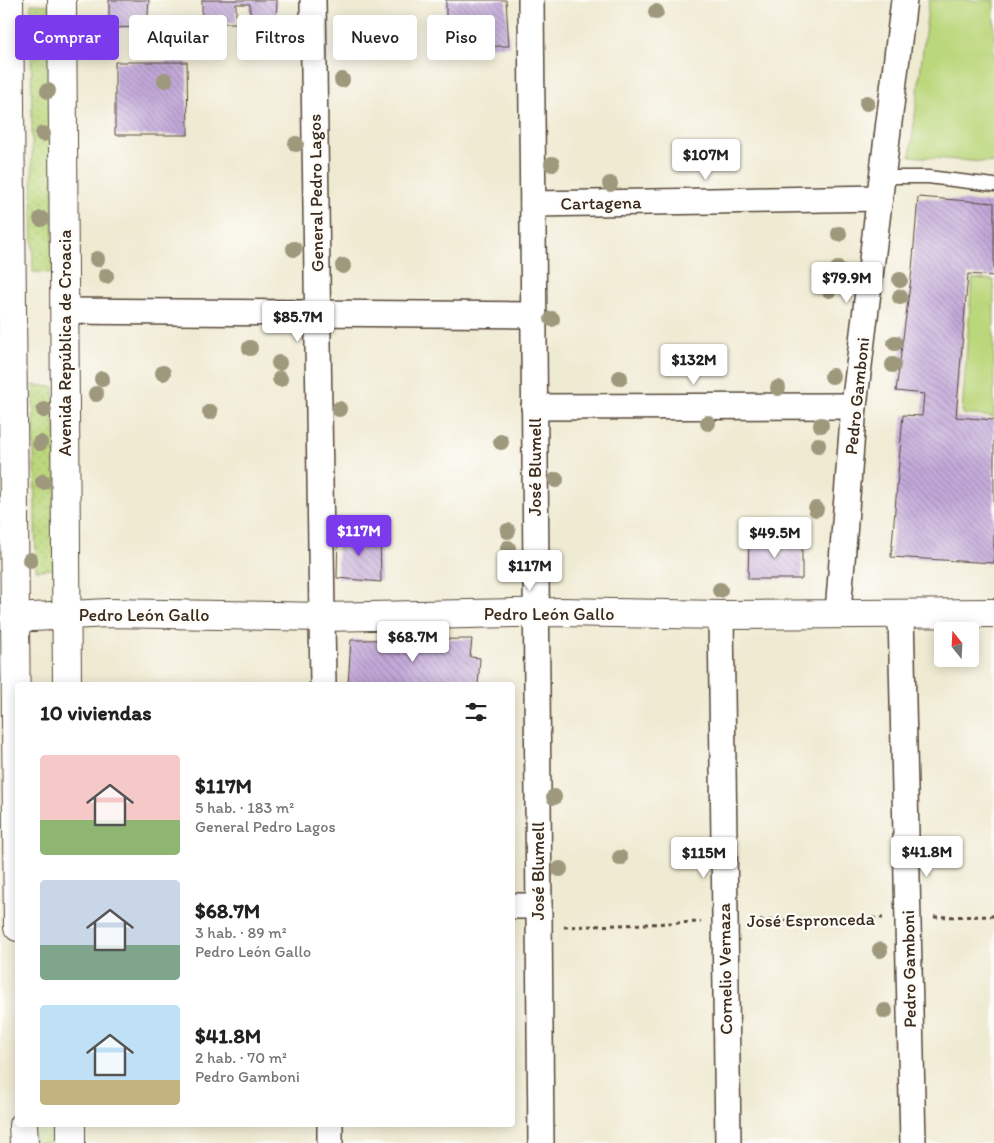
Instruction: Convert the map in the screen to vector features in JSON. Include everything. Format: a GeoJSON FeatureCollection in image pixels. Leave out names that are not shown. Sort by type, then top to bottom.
{"type":"FeatureCollection","features":[{"type":"Feature","properties":{"kind":"main road"},"geometry":{"type":"LineString","coordinates":[[9,0],[6,275],[7,550],[14,618],[15,695]]}},
{"type":"Feature","properties":{"kind":"main road","name":"Avenida República de Croacia"},"geometry":{"type":"LineString","coordinates":[[62,0],[66,682]]}},
{"type":"Feature","properties":{"kind":"main road","name":"Pedro León Gallo"},"geometry":{"type":"LineString","coordinates":[[14,618],[108,613],[322,617],[536,613],[721,615],[994,613]]}},
{"type":"Feature","properties":{"kind":"main road"},"geometry":{"type":"LineString","coordinates":[[23,1127],[24,1143]]}},
{"type":"Feature","properties":{"kind":"main road"},"geometry":{"type":"LineString","coordinates":[[71,1127],[71,1143]]}},
{"type":"Feature","properties":{"kind":"street","name":"General Pedro Lagos"},"geometry":{"type":"LineString","coordinates":[[313,0],[323,682]]}},
{"type":"Feature","properties":{"kind":"street","name":"José Blumell"},"geometry":{"type":"LineString","coordinates":[[531,0],[541,1143]]}},
{"type":"Feature","properties":{"kind":"street","name":"Pedro Gamboni"},"geometry":{"type":"LineString","coordinates":[[838,613],[854,406],[904,0]]}},
{"type":"Feature","properties":{"kind":"street","name":"Cartagena"},"geometry":{"type":"LineString","coordinates":[[533,204],[881,187]]}},
{"type":"Feature","properties":{"kind":"street"},"geometry":{"type":"LineString","coordinates":[[64,311],[534,315]]}},
{"type":"Feature","properties":{"kind":"street"},"geometry":{"type":"LineString","coordinates":[[534,407],[854,406]]}},
{"type":"Feature","properties":{"kind":"street","name":"Pedro Gamboni"},"geometry":{"type":"LineString","coordinates":[[900,614],[913,1143]]}},
{"type":"Feature","properties":{"kind":"street","name":"Cornelio Vernaza"},"geometry":{"type":"LineString","coordinates":[[721,615],[728,1143]]}},
{"type":"Feature","properties":{"kind":"street"},"geometry":{"type":"LineString","coordinates":[[515,907],[539,917]]}},
{"type":"Feature","properties":{"kind":"street"},"geometry":{"type":"LineString","coordinates":[[330,1127],[330,1143]]}},
{"type":"Feature","properties":{"kind":"lane"},"geometry":{"type":"LineString","coordinates":[[881,187],[928,177],[994,185]]}},
{"type":"Feature","properties":{"kind":"path","name":"José Espronceda"},"geometry":{"type":"LineString","coordinates":[[539,917],[724,922],[994,916]]}},
{"type":"Feature","properties":{"kind":"green space"},"geometry":{"type":"Polygon","coordinates":[[[929,0],[994,0],[994,163],[910,156],[929,0]]]}},
{"type":"Feature","properties":{"kind":"green space"},"geometry":{"type":"Polygon","coordinates":[[[31,4],[53,5],[53,15],[31,15],[31,4]]]}},
{"type":"Feature","properties":{"kind":"green space"},"geometry":{"type":"Polygon","coordinates":[[[31,60],[53,60],[53,273],[33,272],[31,60]]]}},
{"type":"Feature","properties":{"kind":"green space"},"geometry":{"type":"Polygon","coordinates":[[[972,279],[994,280],[994,417],[962,414],[972,279]]]}},
{"type":"Feature","properties":{"kind":"green space"},"geometry":{"type":"Polygon","coordinates":[[[33,385],[54,387],[58,569],[36,570],[33,385]]]}},
{"type":"Feature","properties":{"kind":"green space"},"geometry":{"type":"Polygon","coordinates":[[[34,1127],[52,1127],[53,1143],[34,1143],[34,1127]]]}},
{"type":"Feature","properties":{"kind":"building"},"geometry":{"type":"Polygon","coordinates":[[[109,0],[149,0],[148,15],[129,15],[129,27],[119,28],[119,15],[109,15],[109,0]]]}},
{"type":"Feature","properties":{"kind":"building"},"geometry":{"type":"Polygon","coordinates":[[[202,0],[277,0],[276,15],[250,15],[250,4],[236,4],[236,23],[227,23],[227,15],[202,15],[202,0]]]}},
{"type":"Feature","properties":{"kind":"building"},"geometry":{"type":"Polygon","coordinates":[[[446,0],[506,0],[509,46],[495,46],[495,15],[446,15],[446,0]]]}},
{"type":"Feature","properties":{"kind":"building"},"geometry":{"type":"Polygon","coordinates":[[[115,62],[187,62],[188,135],[115,135],[115,62]]]}},
{"type":"Feature","properties":{"kind":"building"},"geometry":{"type":"Polygon","coordinates":[[[918,197],[994,203],[994,276],[968,274],[956,417],[994,420],[994,563],[891,557],[903,415],[922,416],[924,394],[896,391],[912,270],[918,197]]]}},
{"type":"Feature","properties":{"kind":"building"},"geometry":{"type":"Polygon","coordinates":[[[338,532],[380,535],[381,582],[337,578],[338,532]]]}},
{"type":"Feature","properties":{"kind":"building"},"geometry":{"type":"Polygon","coordinates":[[[749,538],[802,538],[802,579],[748,579],[749,538]]]}},
{"type":"Feature","properties":{"kind":"building"},"geometry":{"type":"Polygon","coordinates":[[[472,639],[470,657],[480,658],[478,682],[348,682],[351,640],[472,639]]]}}]}
